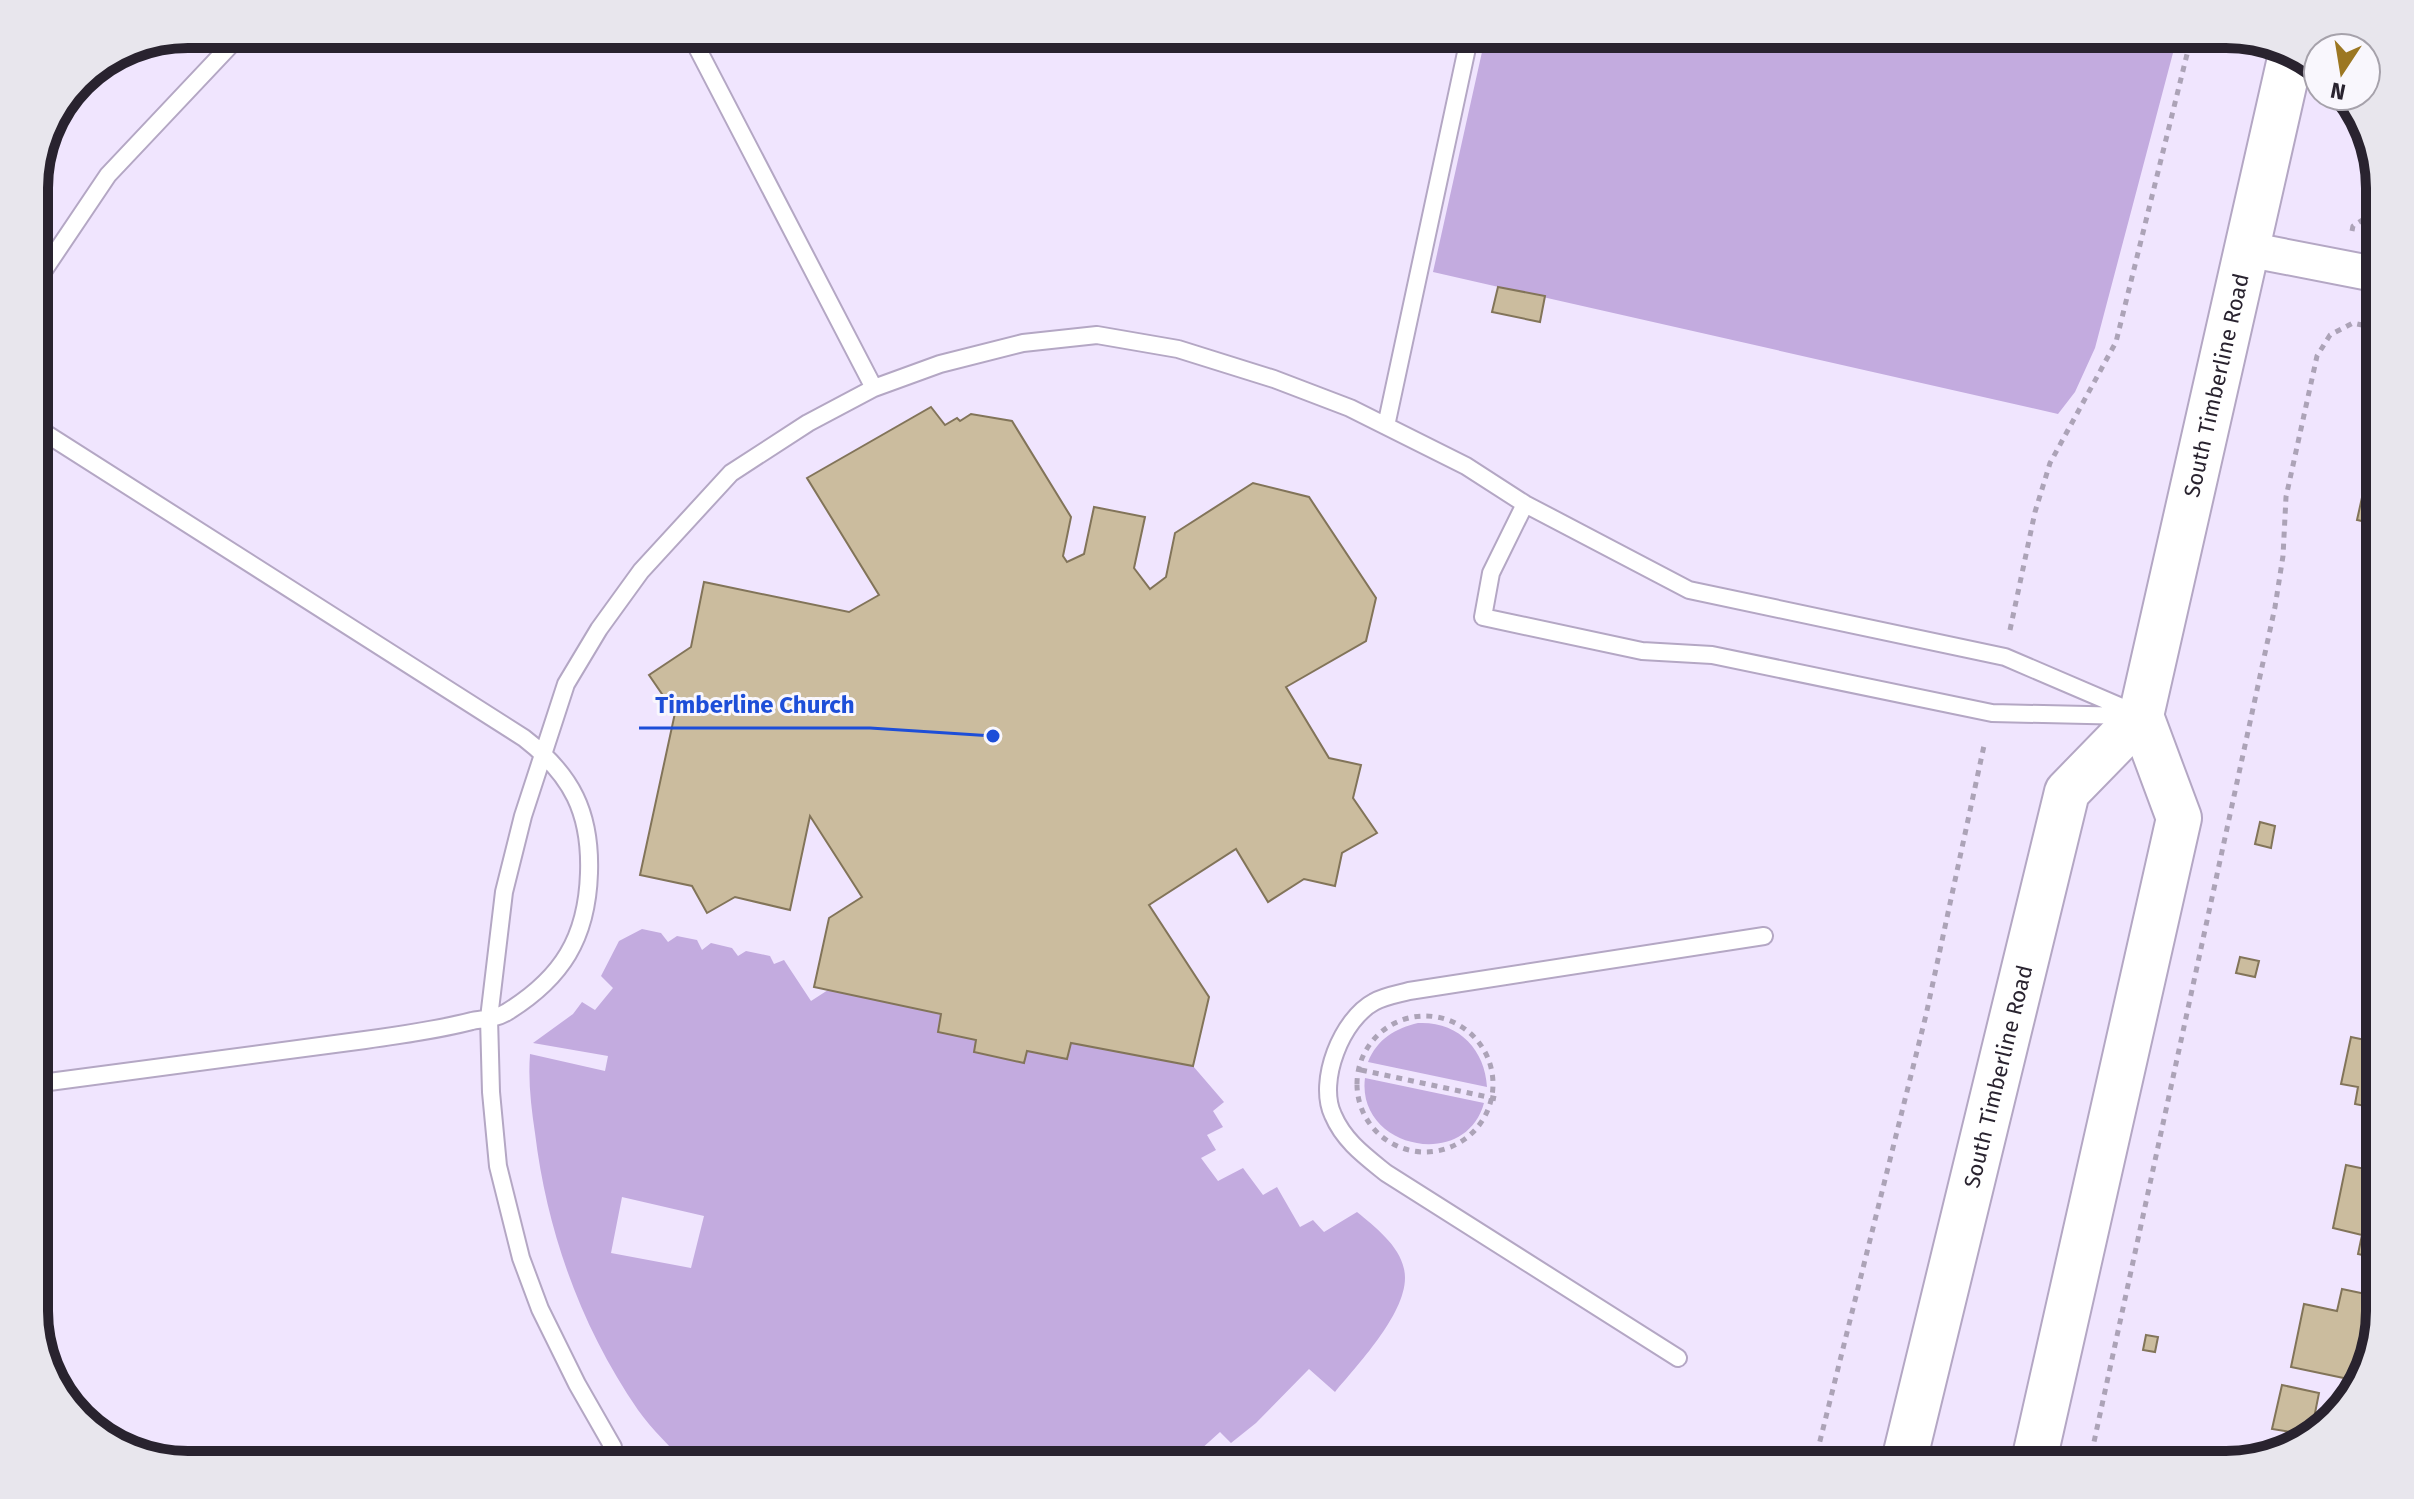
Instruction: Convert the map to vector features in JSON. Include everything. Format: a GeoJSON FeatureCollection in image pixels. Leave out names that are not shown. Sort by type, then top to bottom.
{"type":"FeatureCollection","features":[{"type":"Feature","properties":{"kind":"main road","name":"South Timberline Road"},"geometry":{"type":"LineString","coordinates":[[1906,1451],[2067,792],[2141,716],[2289,64]]}},
{"type":"Feature","properties":{"kind":"main road"},"geometry":{"type":"LineString","coordinates":[[2036,1451],[2179,818],[2141,716]]}},
{"type":"Feature","properties":{"kind":"street"},"geometry":{"type":"LineString","coordinates":[[2246,249],[2366,272]]}},
{"type":"Feature","properties":{"kind":"lane"},"geometry":{"type":"LineString","coordinates":[[48,264],[108,175],[228,48]]}},
{"type":"Feature","properties":{"kind":"lane"},"geometry":{"type":"LineString","coordinates":[[697,48],[874,388]]}},
{"type":"Feature","properties":{"kind":"lane"},"geometry":{"type":"LineString","coordinates":[[1386,426],[1467,48]]}},
{"type":"Feature","properties":{"kind":"lane"},"geometry":{"type":"LineString","coordinates":[[612,1451],[613,1447],[540,1309],[521,1258],[498,1166],[491,1092],[489,1018],[504,892],[543,752],[566,684],[599,629],[641,571],[731,473],[808,423],[874,388],[940,364],[1023,343],[1097,335],[1178,349],[1274,379],[1350,408],[1466,466],[1525,504],[1689,590],[2005,657],[2141,716]]}},
{"type":"Feature","properties":{"kind":"lane"},"geometry":{"type":"LineString","coordinates":[[48,435],[543,752],[578,801],[590,840],[589,880],[580,929],[568,958],[542,987],[504,1014],[430,1031],[48,1082]]}},
{"type":"Feature","properties":{"kind":"lane"},"geometry":{"type":"LineString","coordinates":[[1525,504],[1491,573],[1483,617],[1642,651],[1712,655],[1992,713],[2141,716]]}},
{"type":"Feature","properties":{"kind":"lane"},"geometry":{"type":"LineString","coordinates":[[1678,1358],[1386,1173],[1358,1150],[1342,1133],[1331,1112],[1329,1090],[1332,1064],[1341,1036],[1354,1017],[1374,1001],[1409,991],[1764,936]]}},
{"type":"Feature","properties":{"kind":"path"},"geometry":{"type":"LineString","coordinates":[[2345,268],[2353,226],[2364,219],[2366,206]]}},
{"type":"Feature","properties":{"kind":"path"},"geometry":{"type":"LineString","coordinates":[[2092,1451],[2275,607],[2283,556],[2286,497],[2317,356],[2330,335],[2353,323],[2366,326]]}},
{"type":"Feature","properties":{"kind":"path"},"geometry":{"type":"LineString","coordinates":[[1412,1016],[1441,1017],[1463,1027],[1482,1046],[1492,1071],[1494,1098],[1480,1124],[1463,1140],[1441,1151],[1411,1150],[1387,1141],[1367,1122],[1357,1096],[1355,1068],[1368,1046],[1387,1027],[1412,1016]]}},
{"type":"Feature","properties":{"kind":"path"},"geometry":{"type":"LineString","coordinates":[[1355,1068],[1494,1098]]}},
{"type":"Feature","properties":{"kind":"shaded area"},"geometry":{"type":"Polygon","coordinates":[[[1483,48],[2174,48],[2095,348],[2075,392],[2058,414],[1433,272],[1483,48]]]}},
{"type":"Feature","properties":{"kind":"shaded area"},"geometry":{"type":"Polygon","coordinates":[[[642,929],[661,933],[668,942],[677,936],[697,940],[702,950],[711,943],[732,948],[738,956],[746,951],[770,956],[774,964],[784,960],[811,1001],[828,990],[941,1014],[938,1032],[976,1040],[974,1052],[1023,1063],[1027,1051],[1067,1059],[1071,1043],[1193,1066],[1224,1102],[1213,1111],[1223,1127],[1207,1135],[1216,1150],[1201,1158],[1218,1181],[1243,1168],[1263,1195],[1277,1187],[1300,1227],[1313,1220],[1324,1232],[1357,1212],[1385,1237],[1401,1260],[1405,1284],[1400,1300],[1382,1334],[1335,1392],[1309,1369],[1256,1423],[1231,1443],[1220,1432],[1201,1451],[674,1451],[638,1410],[584,1312],[548,1206],[532,1113],[530,1054],[605,1071],[608,1056],[533,1043],[573,1014],[582,1002],[595,1010],[613,988],[601,976],[619,941],[642,929]],[[622,1197],[611,1253],[691,1268],[704,1216],[622,1197]]]}},
{"type":"Feature","properties":{"kind":"shaded area"},"geometry":{"type":"Polygon","coordinates":[[[1418,1023],[1445,1027],[1467,1040],[1481,1061],[1487,1087],[1368,1062],[1388,1036],[1418,1023]]]}},
{"type":"Feature","properties":{"kind":"shaded area"},"geometry":{"type":"Polygon","coordinates":[[[1365,1078],[1484,1103],[1473,1125],[1456,1138],[1436,1144],[1414,1143],[1394,1135],[1377,1121],[1367,1102],[1365,1078]]]}},
{"type":"Feature","properties":{"kind":"building"},"geometry":{"type":"Polygon","coordinates":[[[1498,287],[1545,296],[1540,322],[1492,312],[1498,287]]]}},
{"type":"Feature","properties":{"kind":"building"},"geometry":{"type":"Polygon","coordinates":[[[931,407],[945,425],[971,414],[1012,421],[1071,517],[1063,556],[1067,562],[1084,554],[1094,507],[1145,517],[1134,568],[1150,589],[1166,577],[1175,533],[1253,483],[1309,497],[1376,598],[1366,641],[1286,687],[1329,758],[1361,765],[1353,798],[1377,833],[1342,853],[1335,886],[1304,879],[1268,902],[1236,849],[1149,905],[1209,997],[1193,1066],[1071,1043],[1067,1059],[1027,1051],[1024,1063],[974,1052],[976,1040],[938,1032],[941,1014],[814,987],[829,918],[862,897],[810,816],[790,910],[735,897],[707,913],[692,886],[640,875],[675,713],[649,675],[691,647],[704,582],[849,612],[879,595],[807,478],[931,407]]]}},
{"type":"Feature","properties":{"kind":"building"},"geometry":{"type":"Polygon","coordinates":[[[2363,493],[2366,494],[2366,522],[2357,520],[2363,493]]]}},
{"type":"Feature","properties":{"kind":"building"},"geometry":{"type":"Polygon","coordinates":[[[2260,822],[2275,826],[2271,848],[2255,844],[2260,822]]]}},
{"type":"Feature","properties":{"kind":"building"},"geometry":{"type":"Polygon","coordinates":[[[2240,957],[2259,961],[2255,977],[2236,973],[2240,957]]]}},
{"type":"Feature","properties":{"kind":"building"},"geometry":{"type":"Polygon","coordinates":[[[2351,1037],[2366,1040],[2366,1106],[2355,1104],[2358,1087],[2341,1084],[2351,1037]]]}},
{"type":"Feature","properties":{"kind":"building"},"geometry":{"type":"Polygon","coordinates":[[[2346,1165],[2366,1169],[2366,1256],[2358,1254],[2362,1235],[2333,1228],[2346,1165]]]}},
{"type":"Feature","properties":{"kind":"building"},"geometry":{"type":"Polygon","coordinates":[[[2342,1289],[2366,1294],[2365,1329],[2348,1379],[2291,1367],[2304,1304],[2337,1311],[2342,1289]]]}},
{"type":"Feature","properties":{"kind":"building"},"geometry":{"type":"Polygon","coordinates":[[[2146,1335],[2158,1337],[2155,1352],[2143,1350],[2146,1335]]]}},
{"type":"Feature","properties":{"kind":"building"},"geometry":{"type":"Polygon","coordinates":[[[2282,1385],[2319,1393],[2311,1422],[2290,1435],[2291,1432],[2272,1429],[2282,1385]]]}},
{"type":"Feature","properties":{"kind":"place","name":"Timberline Church"},"geometry":{"type":"Point","coordinates":[993,736]}}]}
